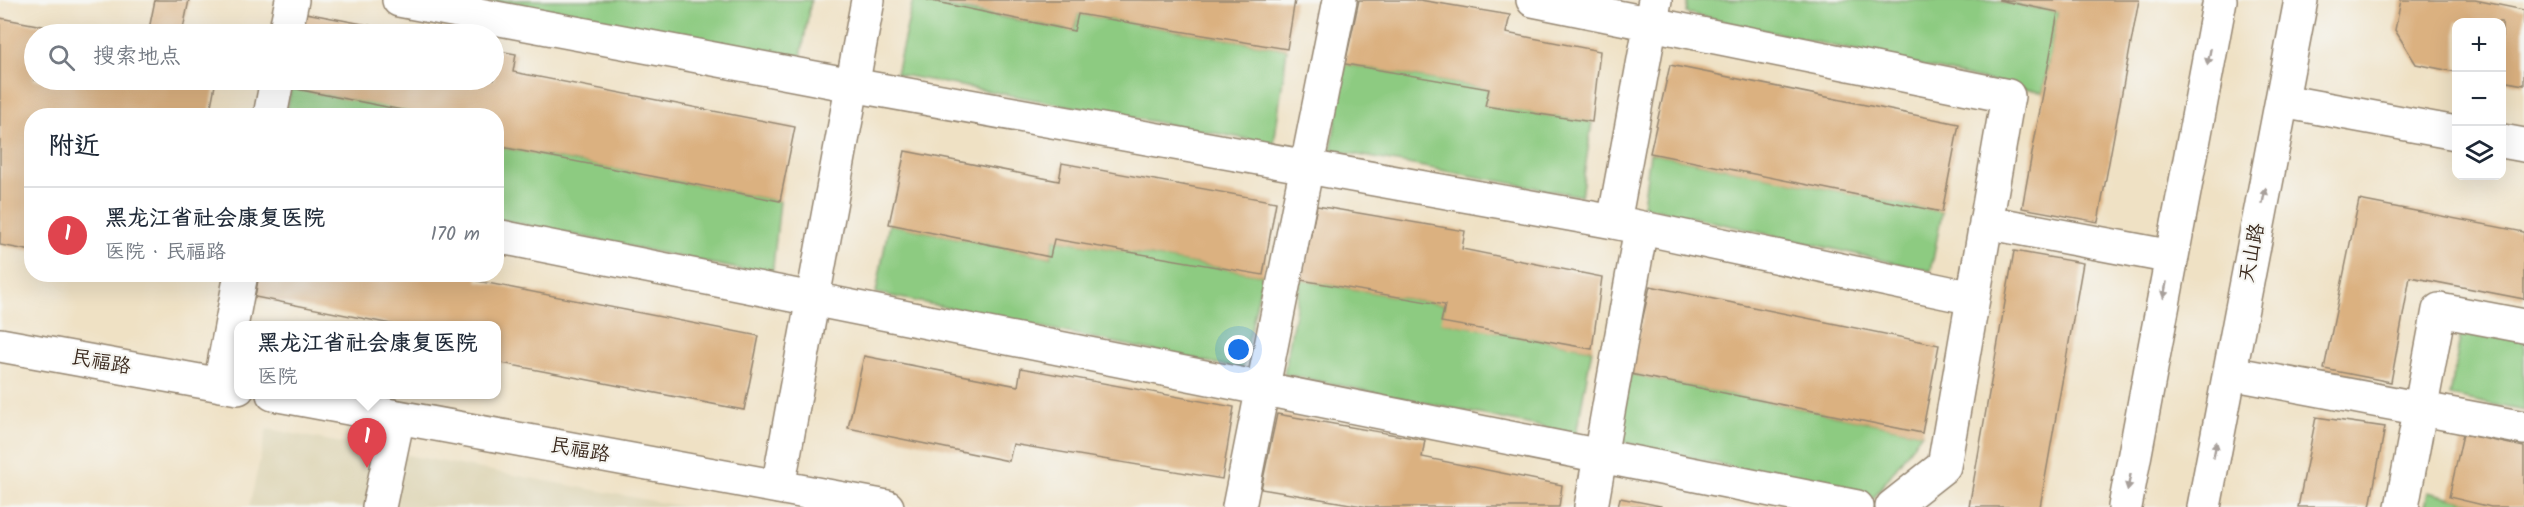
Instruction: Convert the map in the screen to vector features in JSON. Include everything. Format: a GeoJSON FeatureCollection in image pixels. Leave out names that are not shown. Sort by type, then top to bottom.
{"type":"FeatureCollection","features":[{"type":"Feature","properties":{"kind":"street"},"geometry":{"type":"LineString","coordinates":[[287,24],[292,0]]}},
{"type":"Feature","properties":{"kind":"street"},"geometry":{"type":"LineString","coordinates":[[399,0],[852,85],[1628,225],[1973,298]]}},
{"type":"Feature","properties":{"kind":"street"},"geometry":{"type":"LineString","coordinates":[[778,487],[868,0]]}},
{"type":"Feature","properties":{"kind":"street"},"geometry":{"type":"LineString","coordinates":[[1239,507],[1340,0]]}},
{"type":"Feature","properties":{"kind":"street"},"geometry":{"type":"LineString","coordinates":[[1533,0],[1653,12],[2008,96],[1944,466],[1892,507]]}},
{"type":"Feature","properties":{"kind":"street"},"geometry":{"type":"LineString","coordinates":[[2125,507],[2220,0]]}},
{"type":"Feature","properties":{"kind":"street","name":"天山路"},"geometry":{"type":"LineString","coordinates":[[2204,507],[2301,0]]}},
{"type":"Feature","properties":{"kind":"street"},"geometry":{"type":"LineString","coordinates":[[1591,507],[1600,455],[1653,12]]}},
{"type":"Feature","properties":{"kind":"street"},"geometry":{"type":"LineString","coordinates":[[272,108],[275,90]]}},
{"type":"Feature","properties":{"kind":"street"},"geometry":{"type":"LineString","coordinates":[[2282,101],[2452,132]]}},
{"type":"Feature","properties":{"kind":"street"},"geometry":{"type":"LineString","coordinates":[[2506,142],[2524,146]]}},
{"type":"Feature","properties":{"kind":"street"},"geometry":{"type":"LineString","coordinates":[[1986,222],[2172,258]]}},
{"type":"Feature","properties":{"kind":"street"},"geometry":{"type":"LineString","coordinates":[[504,238],[1857,507]]}},
{"type":"Feature","properties":{"kind":"street"},"geometry":{"type":"LineString","coordinates":[[236,321],[240,282]]}},
{"type":"Feature","properties":{"kind":"street"},"geometry":{"type":"LineString","coordinates":[[2402,507],[2439,310],[2524,326]]}},
{"type":"Feature","properties":{"kind":"street"},"geometry":{"type":"LineString","coordinates":[[229,386],[234,339]]}},
{"type":"Feature","properties":{"kind":"street","name":"民福路"},"geometry":{"type":"LineString","coordinates":[[0,345],[229,386]]}},
{"type":"Feature","properties":{"kind":"street"},"geometry":{"type":"LineString","coordinates":[[2230,372],[2524,428]]}},
{"type":"Feature","properties":{"kind":"street","name":"民福路"},"geometry":{"type":"LineString","coordinates":[[300,399],[887,507]]}},
{"type":"Feature","properties":{"kind":"street"},"geometry":{"type":"LineString","coordinates":[[379,507],[398,417]]}},
{"type":"Feature","properties":{"kind":"shaded area"},"geometry":{"type":"Polygon","coordinates":[[[267,429],[685,507],[249,507],[267,429]]]}},
{"type":"Feature","properties":{"kind":"green space"},"geometry":{"type":"Polygon","coordinates":[[[481,0],[811,0],[801,57],[481,0]]]}},
{"type":"Feature","properties":{"kind":"green space"},"geometry":{"type":"Polygon","coordinates":[[[913,0],[1074,31],[1078,14],[1287,49],[1274,144],[896,74],[913,0]]]}},
{"type":"Feature","properties":{"kind":"green space"},"geometry":{"type":"Polygon","coordinates":[[[1688,0],[1991,0],[2058,12],[2043,93],[1686,13],[1688,0]]]}},
{"type":"Feature","properties":{"kind":"green space"},"geometry":{"type":"Polygon","coordinates":[[[1345,64],[1489,89],[1486,106],[1592,122],[1581,196],[1331,150],[1345,64]]]}},
{"type":"Feature","properties":{"kind":"green space"},"geometry":{"type":"Polygon","coordinates":[[[291,90],[301,90],[395,108],[287,108],[291,90]]]}},
{"type":"Feature","properties":{"kind":"green space"},"geometry":{"type":"Polygon","coordinates":[[[504,148],[780,201],[772,276],[504,220],[504,148]]]}},
{"type":"Feature","properties":{"kind":"green space"},"geometry":{"type":"Polygon","coordinates":[[[1650,153],[1942,212],[1931,271],[1643,206],[1650,153]]]}},
{"type":"Feature","properties":{"kind":"green space"},"geometry":{"type":"Polygon","coordinates":[[[889,224],[1050,257],[1054,239],[1263,275],[1242,369],[876,293],[889,224]]]}},
{"type":"Feature","properties":{"kind":"green space"},"geometry":{"type":"Polygon","coordinates":[[[1301,280],[1445,305],[1442,322],[1592,349],[1576,434],[1284,374],[1301,280]]]}},
{"type":"Feature","properties":{"kind":"green space"},"geometry":{"type":"Polygon","coordinates":[[[2462,326],[2524,337],[2524,411],[2450,396],[2462,326]]]}},
{"type":"Feature","properties":{"kind":"green space"},"geometry":{"type":"Polygon","coordinates":[[[1630,374],[1922,433],[1873,499],[1617,441],[1630,374]]]}},
{"type":"Feature","properties":{"kind":"green space"},"geometry":{"type":"Polygon","coordinates":[[[2428,492],[2491,507],[2425,507],[2428,492]]]}},
{"type":"Feature","properties":{"kind":"building"},"geometry":{"type":"Polygon","coordinates":[[[155,0],[189,0],[184,24],[150,24],[155,0]]]}},
{"type":"Feature","properties":{"kind":"building"},"geometry":{"type":"Polygon","coordinates":[[[927,0],[1295,0],[1287,49],[1078,14],[1074,31],[927,0]]]}},
{"type":"Feature","properties":{"kind":"building"},"geometry":{"type":"Polygon","coordinates":[[[1359,0],[1420,0],[1510,15],[1506,33],[1600,51],[1592,122],[1485,106],[1489,89],[1345,64],[1359,0]]]}},
{"type":"Feature","properties":{"kind":"building"},"geometry":{"type":"Polygon","coordinates":[[[1998,0],[2139,0],[2098,222],[2022,208],[2058,12],[1998,0]]]}},
{"type":"Feature","properties":{"kind":"building"},"geometry":{"type":"Polygon","coordinates":[[[2401,0],[2475,0],[2524,10],[2524,85],[2506,82],[2506,18],[2452,18],[2452,71],[2416,64],[2395,30],[2401,0]]]}},
{"type":"Feature","properties":{"kind":"building"},"geometry":{"type":"Polygon","coordinates":[[[306,13],[363,24],[303,24],[306,13]]]}},
{"type":"Feature","properties":{"kind":"building"},"geometry":{"type":"Polygon","coordinates":[[[0,18],[32,24],[24,24],[24,90],[214,90],[211,108],[24,108],[24,250],[0,245],[0,18]]]}},
{"type":"Feature","properties":{"kind":"building"},"geometry":{"type":"Polygon","coordinates":[[[504,52],[516,54],[513,72],[795,127],[780,201],[504,148],[504,108],[392,108],[301,90],[504,90],[504,52]]]}},
{"type":"Feature","properties":{"kind":"building"},"geometry":{"type":"Polygon","coordinates":[[[1670,65],[1959,124],[1942,212],[1650,153],[1670,65]]]}},
{"type":"Feature","properties":{"kind":"building"},"geometry":{"type":"Polygon","coordinates":[[[905,151],[1059,181],[1062,163],[1276,202],[1263,275],[1054,239],[1050,257],[889,224],[905,151]]]}},
{"type":"Feature","properties":{"kind":"building"},"geometry":{"type":"Polygon","coordinates":[[[2359,200],[2524,232],[2524,299],[2410,277],[2391,382],[2324,369],[2359,200]]]}},
{"type":"Feature","properties":{"kind":"building"},"geometry":{"type":"Polygon","coordinates":[[[1317,206],[1465,231],[1462,249],[1602,277],[1592,349],[1441,322],[1445,305],[1301,280],[1317,206]]]}},
{"type":"Feature","properties":{"kind":"building"},"geometry":{"type":"Polygon","coordinates":[[[2014,251],[2083,263],[2040,507],[1969,507],[2014,251]]]}},
{"type":"Feature","properties":{"kind":"building"},"geometry":{"type":"Polygon","coordinates":[[[258,282],[482,282],[759,336],[744,410],[501,363],[501,321],[376,321],[255,297],[258,282]]]}},
{"type":"Feature","properties":{"kind":"building"},"geometry":{"type":"Polygon","coordinates":[[[1650,286],[1939,345],[1922,433],[1630,374],[1650,286]]]}},
{"type":"Feature","properties":{"kind":"building"},"geometry":{"type":"Polygon","coordinates":[[[864,356],[1018,386],[1021,368],[1234,407],[1222,479],[1013,444],[1009,461],[848,428],[864,356]]]}},
{"type":"Feature","properties":{"kind":"building"},"geometry":{"type":"Polygon","coordinates":[[[1277,414],[1425,440],[1422,457],[1562,485],[1559,507],[1368,507],[1261,489],[1277,414]]]}},
{"type":"Feature","properties":{"kind":"building"},"geometry":{"type":"Polygon","coordinates":[[[2316,417],[2385,427],[2370,507],[2298,507],[2316,417]]]}},
{"type":"Feature","properties":{"kind":"building"},"geometry":{"type":"Polygon","coordinates":[[[2463,434],[2524,447],[2524,507],[2491,507],[2449,497],[2463,434]]]}},
{"type":"Feature","properties":{"kind":"building"},"geometry":{"type":"Polygon","coordinates":[[[1620,498],[1661,506],[1661,507],[1618,507],[1620,498]]]}},
{"type":"Feature","properties":{"kind":"place","name":"黑龙江省社会康复医院"},"geometry":{"type":"Point","coordinates":[367,468]}}]}
